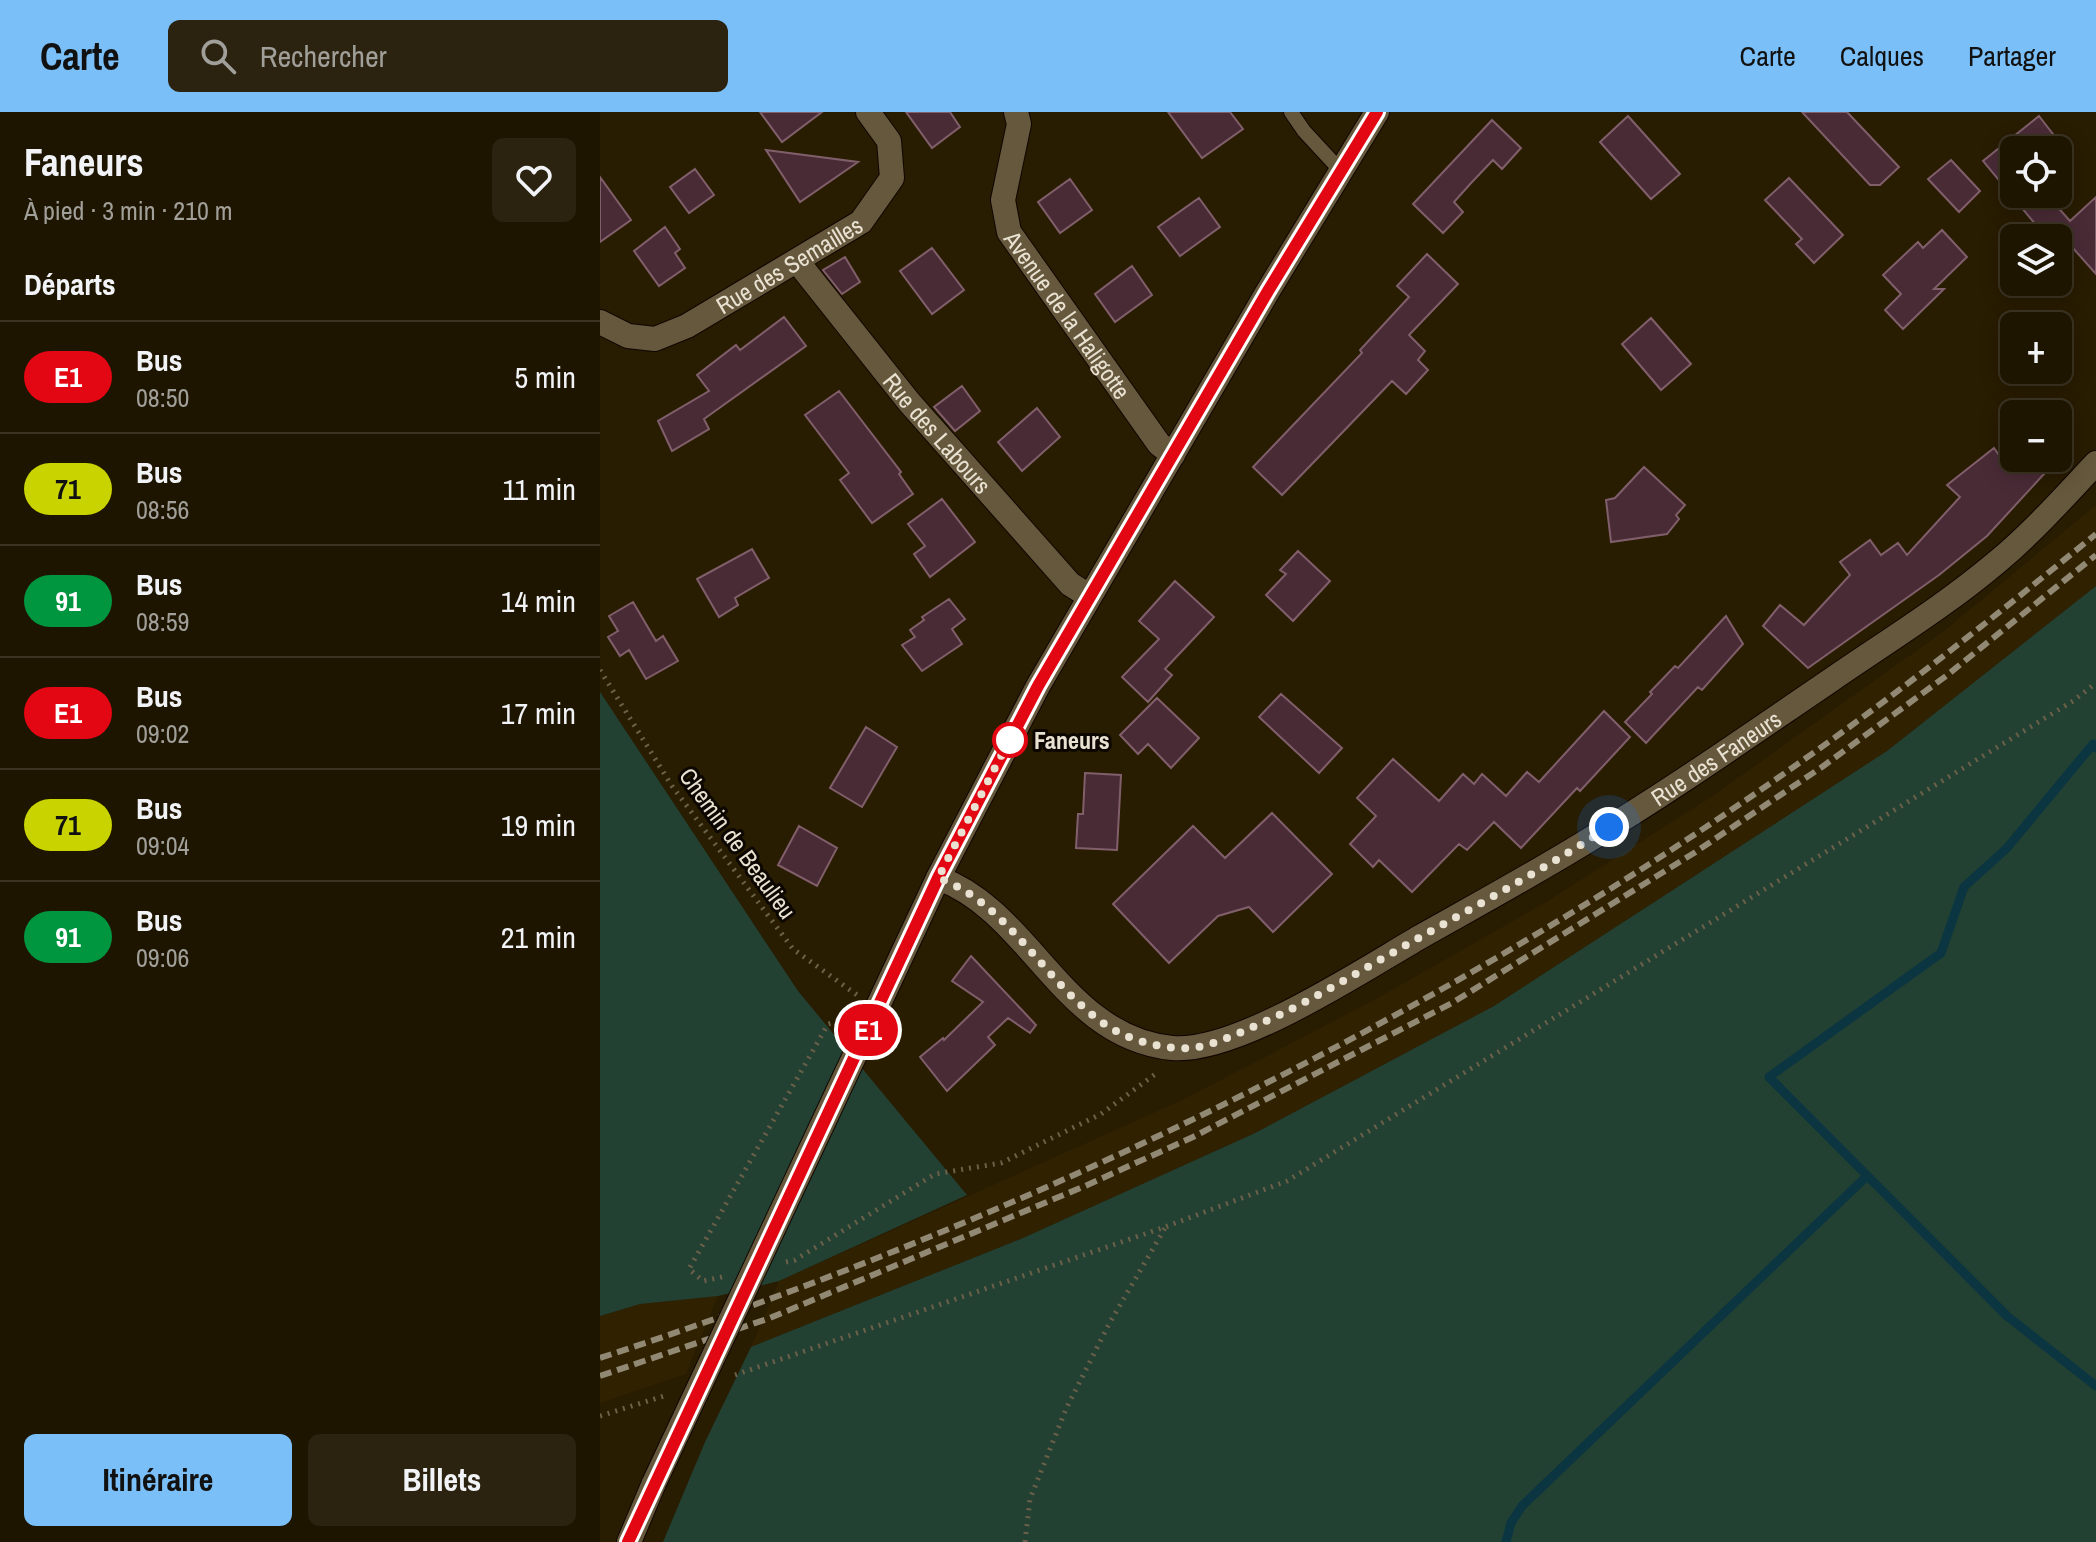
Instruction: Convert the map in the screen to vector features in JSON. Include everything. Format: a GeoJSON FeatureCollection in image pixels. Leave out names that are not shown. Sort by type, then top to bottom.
{"type":"FeatureCollection","features":[{"type":"Feature","properties":{"kind":"street","name":"Rue des Semailles"},"geometry":{"type":"LineString","coordinates":[[600,322],[628,336],[655,339],[687,326],[861,222],[892,178],[889,141],[868,112]]}},
{"type":"Feature","properties":{"kind":"street","name":"Avenue de la Haligotte"},"geometry":{"type":"LineString","coordinates":[[1016,112],[1019,124],[1003,200],[1009,232],[1159,444],[1173,455]]}},
{"type":"Feature","properties":{"kind":"street"},"geometry":{"type":"LineString","coordinates":[[629,1542],[938,878],[1038,686],[1377,112]]}},
{"type":"Feature","properties":{"kind":"street","name":"Rue des Labours"},"geometry":{"type":"LineString","coordinates":[[797,261],[909,402],[1070,584],[1089,596]]}},
{"type":"Feature","properties":{"kind":"street","name":"Rue des Faneurs"},"geometry":{"type":"LineString","coordinates":[[938,878],[957,885],[1001,921],[1079,1004],[1108,1026],[1143,1041],[1172,1048],[1197,1047],[1225,1039],[1297,1008],[1585,842],[1729,750],[1996,563],[2041,522],[2096,463]]}},
{"type":"Feature","properties":{"kind":"lane"},"geometry":{"type":"LineString","coordinates":[[1291,112],[1341,171]]}},
{"type":"Feature","properties":{"kind":"path","name":"Chemin de Beaulieu"},"geometry":{"type":"LineString","coordinates":[[600,670],[672,786],[793,949],[878,1010]]}},
{"type":"Feature","properties":{"kind":"path"},"geometry":{"type":"LineString","coordinates":[[728,1377],[1165,1227],[1287,1181],[2073,701],[2096,683]]}},
{"type":"Feature","properties":{"kind":"path"},"geometry":{"type":"LineString","coordinates":[[733,1274],[703,1281],[689,1269],[828,1024],[878,1010]]}},
{"type":"Feature","properties":{"kind":"path"},"geometry":{"type":"LineString","coordinates":[[779,1264],[795,1260],[935,1174],[1001,1163],[1101,1114],[1161,1070],[1172,1048]]}},
{"type":"Feature","properties":{"kind":"path"},"geometry":{"type":"LineString","coordinates":[[1025,1542],[1030,1499],[1066,1409],[1109,1324],[1165,1227]]}},
{"type":"Feature","properties":{"kind":"path"},"geometry":{"type":"LineString","coordinates":[[600,1416],[671,1394]]}},
{"type":"Feature","properties":{"kind":"shaded area"},"geometry":{"type":"Polygon","coordinates":[[[2096,505],[2096,586],[1887,751],[1494,1006],[1253,1134],[1023,1238],[751,1347],[779,1281],[1182,1100],[1374,1000],[1546,902],[1714,795],[1944,631],[2096,505]]]}},
{"type":"Feature","properties":{"kind":"shaded area"},"geometry":{"type":"Polygon","coordinates":[[[718,1296],[686,1374],[600,1403],[600,1316],[640,1304],[718,1296]]]}},
{"type":"Feature","properties":{"kind":"green space"},"geometry":{"type":"Polygon","coordinates":[[[2096,586],[2096,1542],[663,1542],[705,1442],[751,1347],[1023,1238],[1253,1134],[1494,1006],[1887,751],[2096,586]]]}},
{"type":"Feature","properties":{"kind":"green space"},"geometry":{"type":"Polygon","coordinates":[[[600,692],[798,991],[967,1195],[779,1281],[718,1296],[640,1304],[600,1316],[600,692]]]}},
{"type":"Feature","properties":{"kind":"building"},"geometry":{"type":"Polygon","coordinates":[[[760,112],[822,112],[782,142],[760,112]]]}},
{"type":"Feature","properties":{"kind":"building"},"geometry":{"type":"Polygon","coordinates":[[[906,112],[950,112],[960,127],[932,148],[906,112]]]}},
{"type":"Feature","properties":{"kind":"building"},"geometry":{"type":"Polygon","coordinates":[[[1168,112],[1230,112],[1243,129],[1202,158],[1168,112]]]}},
{"type":"Feature","properties":{"kind":"building"},"geometry":{"type":"Polygon","coordinates":[[[1802,112],[1847,112],[1899,167],[1880,185],[1870,185],[1802,112]]]}},
{"type":"Feature","properties":{"kind":"building"},"geometry":{"type":"Polygon","coordinates":[[[1628,116],[1680,174],[1651,199],[1600,142],[1628,116]]]}},
{"type":"Feature","properties":{"kind":"building"},"geometry":{"type":"Polygon","coordinates":[[[2039,116],[2054,136],[2014,136],[2039,116]]]}},
{"type":"Feature","properties":{"kind":"building"},"geometry":{"type":"Polygon","coordinates":[[[1492,120],[1521,148],[1502,169],[1493,160],[1472,182],[1454,202],[1463,212],[1443,233],[1413,204],[1492,120]]]}},
{"type":"Feature","properties":{"kind":"building"},"geometry":{"type":"Polygon","coordinates":[[[2000,147],[2000,182],[1983,161],[2000,147]]]}},
{"type":"Feature","properties":{"kind":"building"},"geometry":{"type":"Polygon","coordinates":[[[766,150],[858,162],[800,202],[766,150]]]}},
{"type":"Feature","properties":{"kind":"building"},"geometry":{"type":"Polygon","coordinates":[[[1951,160],[1980,191],[1959,212],[1928,179],[1951,160]]]}},
{"type":"Feature","properties":{"kind":"building"},"geometry":{"type":"Polygon","coordinates":[[[695,169],[714,195],[689,213],[670,187],[695,169]]]}},
{"type":"Feature","properties":{"kind":"building"},"geometry":{"type":"Polygon","coordinates":[[[600,177],[631,220],[600,242],[600,177]]]}},
{"type":"Feature","properties":{"kind":"building"},"geometry":{"type":"Polygon","coordinates":[[[1789,178],[1843,235],[1814,263],[1796,244],[1802,239],[1765,200],[1789,178]]]}},
{"type":"Feature","properties":{"kind":"building"},"geometry":{"type":"Polygon","coordinates":[[[1070,179],[1092,210],[1060,233],[1038,202],[1070,179]]]}},
{"type":"Feature","properties":{"kind":"building"},"geometry":{"type":"Polygon","coordinates":[[[2096,197],[2096,274],[2072,247],[2072,224],[2035,224],[2022,208],[2058,208],[2070,221],[2096,197]]]}},
{"type":"Feature","properties":{"kind":"building"},"geometry":{"type":"Polygon","coordinates":[[[1199,198],[1220,227],[1180,256],[1158,227],[1199,198]]]}},
{"type":"Feature","properties":{"kind":"building"},"geometry":{"type":"Polygon","coordinates":[[[665,227],[680,249],[675,253],[685,268],[659,286],[634,251],[665,227]]]}},
{"type":"Feature","properties":{"kind":"building"},"geometry":{"type":"Polygon","coordinates":[[[1942,230],[1967,257],[1934,289],[1944,289],[1903,329],[1885,310],[1901,294],[1883,275],[1918,242],[1923,248],[1942,230]]]}},
{"type":"Feature","properties":{"kind":"building"},"geometry":{"type":"Polygon","coordinates":[[[932,248],[964,290],[932,314],[900,271],[932,248]]]}},
{"type":"Feature","properties":{"kind":"building"},"geometry":{"type":"Polygon","coordinates":[[[1427,254],[1458,284],[1409,335],[1425,351],[1418,360],[1428,370],[1406,394],[1392,381],[1282,495],[1253,467],[1362,353],[1360,350],[1409,297],[1397,286],[1427,254]]]}},
{"type":"Feature","properties":{"kind":"building"},"geometry":{"type":"Polygon","coordinates":[[[845,257],[860,282],[842,294],[823,270],[845,257]]]}},
{"type":"Feature","properties":{"kind":"building"},"geometry":{"type":"Polygon","coordinates":[[[1132,266],[1152,295],[1115,322],[1095,294],[1132,266]]]}},
{"type":"Feature","properties":{"kind":"building"},"geometry":{"type":"Polygon","coordinates":[[[784,317],[806,346],[704,419],[709,429],[672,451],[658,421],[709,391],[697,375],[736,345],[740,350],[784,317]]]}},
{"type":"Feature","properties":{"kind":"building"},"geometry":{"type":"Polygon","coordinates":[[[1651,318],[1691,364],[1661,390],[1622,344],[1651,318]]]}},
{"type":"Feature","properties":{"kind":"building"},"geometry":{"type":"Polygon","coordinates":[[[962,386],[980,411],[955,431],[934,407],[962,386]]]}},
{"type":"Feature","properties":{"kind":"building"},"geometry":{"type":"Polygon","coordinates":[[[839,391],[901,472],[899,474],[913,494],[872,523],[840,480],[849,473],[805,415],[839,391]]]}},
{"type":"Feature","properties":{"kind":"building"},"geometry":{"type":"Polygon","coordinates":[[[1037,408],[1060,437],[1022,471],[998,442],[1037,408]]]}},
{"type":"Feature","properties":{"kind":"building"},"geometry":{"type":"Polygon","coordinates":[[[1994,448],[2000,457],[2000,472],[2044,474],[1987,536],[1939,575],[1808,668],[1763,626],[1780,605],[1804,625],[1850,575],[1840,562],[1870,540],[1881,555],[1898,543],[1907,555],[1960,497],[1947,485],[1994,448]]]}},
{"type":"Feature","properties":{"kind":"building"},"geometry":{"type":"Polygon","coordinates":[[[1644,467],[1685,505],[1676,515],[1679,519],[1667,534],[1611,542],[1606,500],[1615,498],[1644,467]]]}},
{"type":"Feature","properties":{"kind":"building"},"geometry":{"type":"Polygon","coordinates":[[[942,499],[975,542],[930,577],[914,554],[925,546],[908,524],[942,499]]]}},
{"type":"Feature","properties":{"kind":"building"},"geometry":{"type":"Polygon","coordinates":[[[752,549],[769,578],[735,598],[738,605],[719,617],[697,579],[752,549]]]}},
{"type":"Feature","properties":{"kind":"building"},"geometry":{"type":"Polygon","coordinates":[[[1298,551],[1330,581],[1293,621],[1266,595],[1286,574],[1280,570],[1298,551]]]}},
{"type":"Feature","properties":{"kind":"building"},"geometry":{"type":"Polygon","coordinates":[[[1175,581],[1214,617],[1165,669],[1172,675],[1148,702],[1122,677],[1159,639],[1139,621],[1175,581]]]}},
{"type":"Feature","properties":{"kind":"building"},"geometry":{"type":"Polygon","coordinates":[[[949,599],[965,619],[952,629],[962,644],[922,671],[902,645],[915,637],[910,630],[924,620],[922,617],[949,599]]]}},
{"type":"Feature","properties":{"kind":"building"},"geometry":{"type":"Polygon","coordinates":[[[633,602],[656,641],[663,636],[678,661],[646,679],[629,650],[620,656],[608,637],[618,631],[609,616],[633,602]]]}},
{"type":"Feature","properties":{"kind":"building"},"geometry":{"type":"Polygon","coordinates":[[[1726,616],[1743,644],[1702,690],[1698,687],[1646,743],[1625,722],[1652,694],[1650,692],[1675,666],[1678,668],[1726,616]]]}},
{"type":"Feature","properties":{"kind":"building"},"geometry":{"type":"Polygon","coordinates":[[[1281,694],[1342,748],[1319,773],[1259,717],[1281,694]]]}},
{"type":"Feature","properties":{"kind":"building"},"geometry":{"type":"Polygon","coordinates":[[[1157,698],[1199,738],[1171,768],[1148,744],[1138,754],[1120,735],[1157,698]]]}},
{"type":"Feature","properties":{"kind":"building"},"geometry":{"type":"Polygon","coordinates":[[[1604,711],[1630,737],[1521,848],[1494,822],[1467,850],[1459,844],[1412,892],[1379,860],[1373,867],[1350,844],[1376,816],[1357,798],[1393,759],[1439,801],[1463,774],[1474,784],[1482,774],[1506,796],[1527,772],[1539,782],[1604,711]]]}},
{"type":"Feature","properties":{"kind":"building"},"geometry":{"type":"Polygon","coordinates":[[[866,727],[897,747],[862,807],[830,788],[866,727]]]}},
{"type":"Feature","properties":{"kind":"building"},"geometry":{"type":"Polygon","coordinates":[[[1085,773],[1121,775],[1117,850],[1076,848],[1078,814],[1083,814],[1085,773]]]}},
{"type":"Feature","properties":{"kind":"building"},"geometry":{"type":"Polygon","coordinates":[[[1272,813],[1332,874],[1273,932],[1249,907],[1218,916],[1169,963],[1113,904],[1193,826],[1225,858],[1272,813]]]}},
{"type":"Feature","properties":{"kind":"building"},"geometry":{"type":"Polygon","coordinates":[[[799,826],[837,848],[817,886],[778,865],[799,826]]]}},
{"type":"Feature","properties":{"kind":"building"},"geometry":{"type":"Polygon","coordinates":[[[971,956],[1036,1025],[1030,1033],[1008,1018],[988,1037],[995,1045],[947,1091],[920,1057],[944,1040],[983,1002],[952,981],[971,956]]]}},
{"type":"Feature","properties":{"kind":"waterway"},"geometry":{"type":"LineString","coordinates":[[2096,748],[2093,744],[2007,848],[1964,887],[1941,953],[1769,1077],[2007,1316],[2096,1386]]}},
{"type":"Feature","properties":{"kind":"waterway"},"geometry":{"type":"LineString","coordinates":[[1506,1542],[1511,1523],[1522,1506],[1867,1176]]}},
{"type":"Feature","properties":{"kind":"railway"},"geometry":{"type":"LineString","coordinates":[[600,1358],[761,1302],[920,1241],[1077,1174],[1231,1101],[1383,1022],[1531,937],[1675,847],[1816,751],[1958,645],[2096,534]]}},
{"type":"Feature","properties":{"kind":"railway"},"geometry":{"type":"LineString","coordinates":[[600,1376],[770,1318],[1085,1186],[1193,1137],[1452,1003],[1694,853],[1822,767],[1946,676],[2096,555]]}},
{"type":"Feature","properties":{"kind":"bus line","name":"E1"},"geometry":{"type":"LineString","coordinates":[[628,1542],[938,878],[1038,686],[1268,291],[1377,112]]}},
{"type":"Feature","properties":{"kind":"place","name":"Faneurs"},"geometry":{"type":"Point","coordinates":[1010,740]}},
{"type":"Feature","properties":{"kind":"route"},"geometry":{"type":"LineString","coordinates":[[1010,740],[1012,735],[938,878],[957,885],[1001,921],[1079,1004],[1108,1026],[1143,1041],[1172,1048],[1197,1047],[1225,1039],[1297,1008],[1609,827]]}}]}
